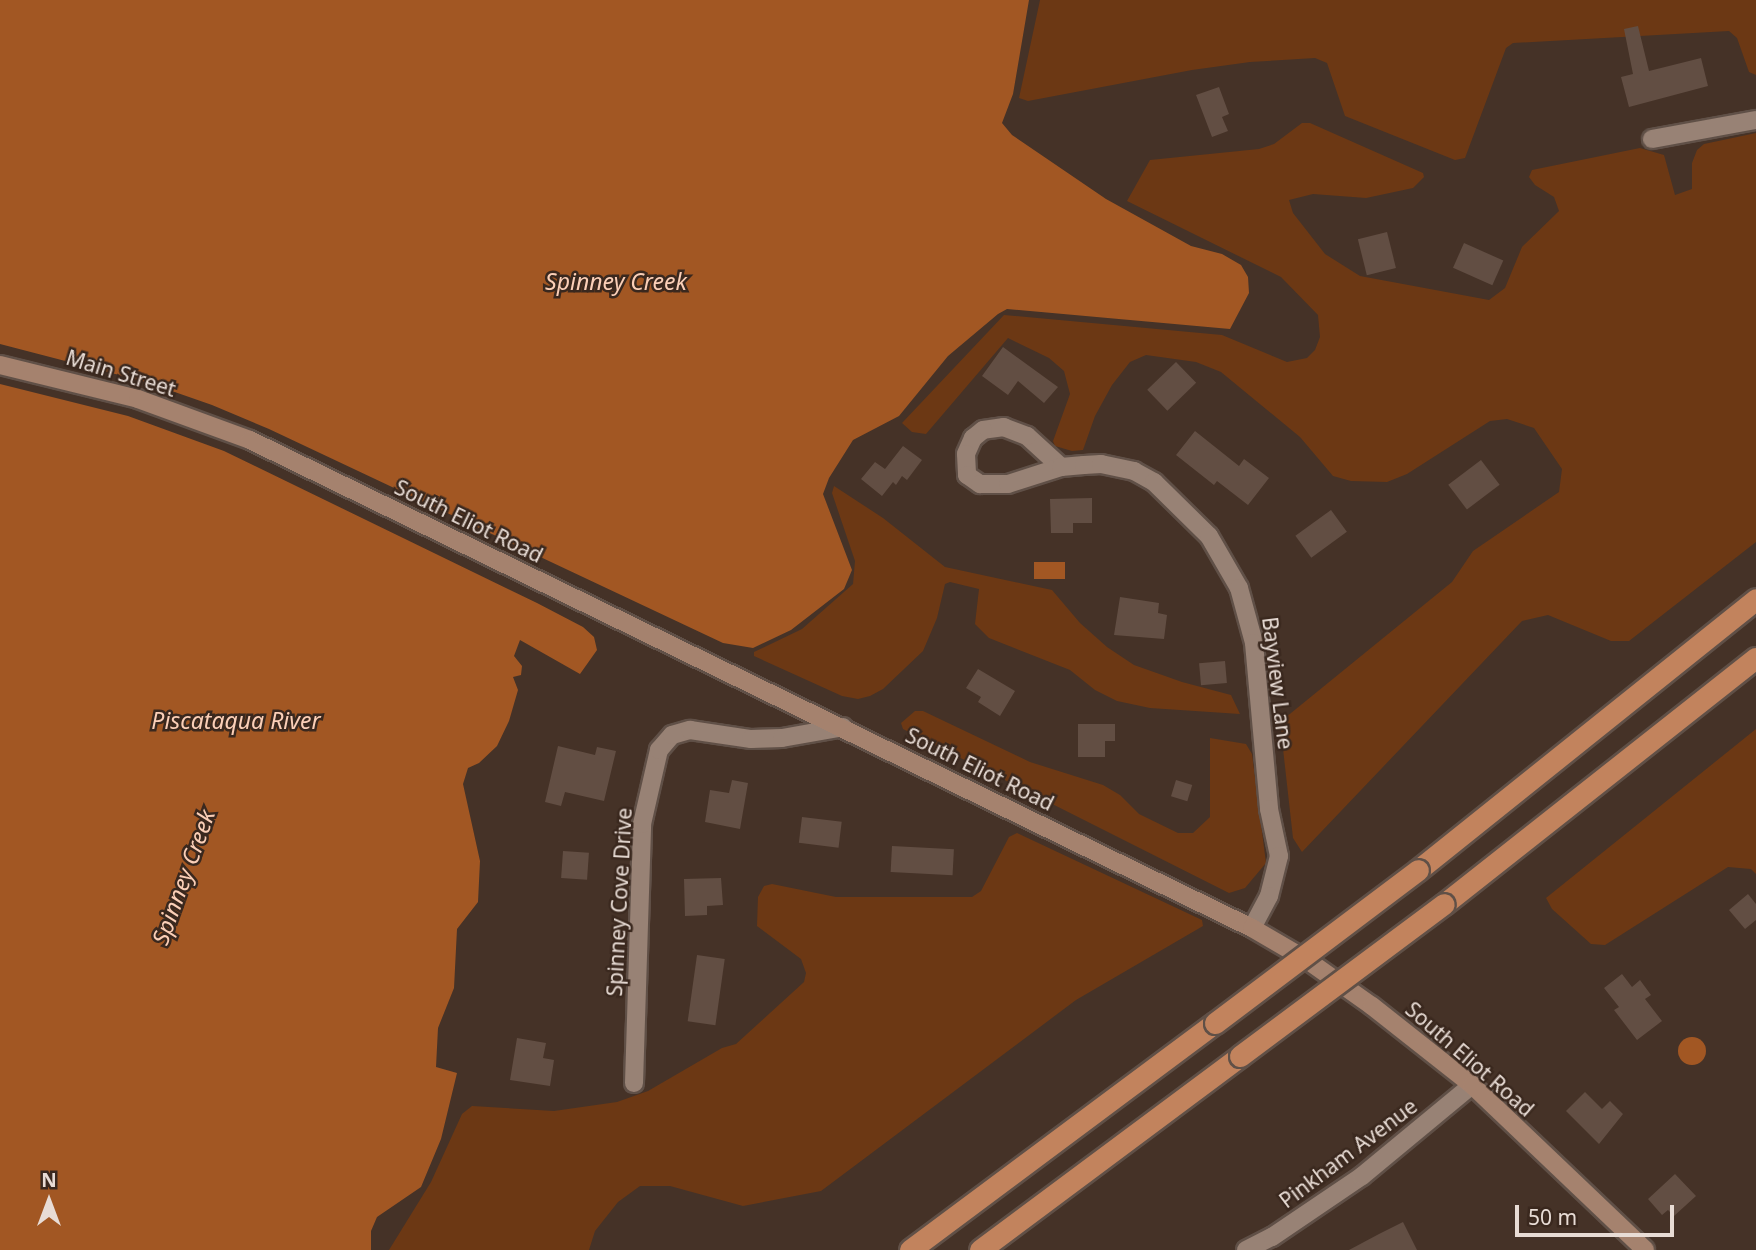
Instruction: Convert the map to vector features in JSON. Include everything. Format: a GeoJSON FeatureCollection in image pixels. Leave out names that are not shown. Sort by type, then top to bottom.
{"type":"FeatureCollection","features":[{"type":"Feature","properties":{"kind":"highway"},"geometry":{"type":"LineString","coordinates":[[909,1250],[1418,870],[1756,599]]}},
{"type":"Feature","properties":{"kind":"highway"},"geometry":{"type":"LineString","coordinates":[[980,1250],[1444,904],[1756,658]]}},
{"type":"Feature","properties":{"kind":"main road","name":"Main Street"},"geometry":{"type":"LineString","coordinates":[[0,365],[138,400],[227,430]]}},
{"type":"Feature","properties":{"kind":"main road","name":"South Eliot Road"},"geometry":{"type":"LineString","coordinates":[[227,430],[1252,928],[1307,961],[1372,1006],[1472,1085],[1645,1250]]}},
{"type":"Feature","properties":{"kind":"street"},"geometry":{"type":"LineString","coordinates":[[1652,139],[1756,120]]}},
{"type":"Feature","properties":{"kind":"street","name":"Bayview Lane"},"geometry":{"type":"LineString","coordinates":[[1061,467],[1027,436],[1004,427],[983,430],[973,438],[966,454],[967,475],[980,484],[1017,483],[1061,467],[1112,466],[1134,471],[1154,482],[1209,536],[1239,588],[1254,643],[1269,809],[1279,856],[1269,896],[1252,928]]}},
{"type":"Feature","properties":{"kind":"street","name":"Spinney Cove Drive"},"geometry":{"type":"LineString","coordinates":[[634,1083],[642,824],[664,741],[671,735],[690,730],[761,739],[814,734],[843,727]]}},
{"type":"Feature","properties":{"kind":"street","name":"Pinkham Avenue"},"geometry":{"type":"LineString","coordinates":[[1246,1250],[1272,1237],[1362,1176],[1472,1085]]}},
{"type":"Feature","properties":{"kind":"shaded area"},"geometry":{"type":"Polygon","coordinates":[[[1040,0],[1756,0],[1756,75],[1749,72],[1737,38],[1729,31],[1513,43],[1506,48],[1465,158],[1455,160],[1345,116],[1327,63],[1315,58],[1250,62],[1192,70],[1028,101],[1019,98],[1040,0]]]}},
{"type":"Feature","properties":{"kind":"shaded area"},"geometry":{"type":"Polygon","coordinates":[[[1302,123],[1310,123],[1423,173],[1424,177],[1413,188],[1366,198],[1313,194],[1289,200],[1293,213],[1325,254],[1360,276],[1489,300],[1505,288],[1522,247],[1559,211],[1554,197],[1535,185],[1529,177],[1532,170],[1640,148],[1664,155],[1675,195],[1692,189],[1692,163],[1697,150],[1704,144],[1756,133],[1756,542],[1629,641],[1611,641],[1548,615],[1522,621],[1302,852],[1293,838],[1280,722],[1452,582],[1473,551],[1559,492],[1562,469],[1534,428],[1507,419],[1490,421],[1407,474],[1387,482],[1351,481],[1333,476],[1300,437],[1221,372],[1196,362],[1146,355],[1130,362],[1112,385],[1095,416],[1083,450],[1072,451],[1055,446],[1053,441],[1070,394],[1064,371],[1049,358],[1008,338],[926,434],[912,432],[902,423],[1004,315],[1222,335],[1287,362],[1307,358],[1315,350],[1320,337],[1318,315],[1281,277],[1127,201],[1150,160],[1259,149],[1274,144],[1302,123]]]}},
{"type":"Feature","properties":{"kind":"shaded area"},"geometry":{"type":"Polygon","coordinates":[[[834,486],[883,518],[945,567],[1052,590],[1080,623],[1107,647],[1134,665],[1231,695],[1240,714],[1150,708],[1117,701],[1095,690],[1070,670],[989,638],[975,624],[979,589],[950,582],[945,584],[937,618],[923,651],[883,689],[870,696],[858,699],[842,696],[754,656],[754,652],[802,629],[853,584],[855,561],[832,493],[834,486]]]}},
{"type":"Feature","properties":{"kind":"shaded area"},"geometry":{"type":"Polygon","coordinates":[[[915,711],[923,711],[1030,762],[1103,785],[1120,795],[1139,814],[1178,833],[1193,833],[1210,817],[1210,738],[1246,744],[1252,754],[1266,863],[1245,888],[1229,893],[903,729],[901,723],[915,711]]]}},
{"type":"Feature","properties":{"kind":"shaded area"},"geometry":{"type":"Polygon","coordinates":[[[1756,729],[1756,874],[1751,869],[1728,867],[1605,945],[1591,944],[1552,909],[1546,898],[1756,729]]]}},
{"type":"Feature","properties":{"kind":"shaded area"},"geometry":{"type":"Polygon","coordinates":[[[1017,833],[1202,920],[1203,926],[1076,1000],[821,1191],[743,1206],[670,1186],[640,1186],[618,1202],[595,1231],[589,1250],[389,1250],[431,1182],[462,1114],[472,1106],[554,1111],[617,1102],[648,1091],[722,1048],[736,1044],[804,982],[806,973],[801,959],[757,926],[758,897],[764,886],[772,884],[836,897],[972,897],[981,891],[1009,837],[1017,833]]]}},
{"type":"Feature","properties":{"kind":"water","name":"Spinney Creek"},"geometry":{"type":"Polygon","coordinates":[[[0,0],[1029,0],[1013,94],[1002,123],[1012,135],[1106,199],[1191,246],[1222,254],[1241,265],[1248,277],[1249,293],[1230,329],[1007,309],[998,314],[948,356],[899,416],[853,440],[829,478],[823,494],[852,570],[844,589],[791,630],[753,648],[723,643],[269,429],[212,405],[146,382],[0,344],[0,0]]]}},
{"type":"Feature","properties":{"kind":"water","name":"Piscataqua River"},"geometry":{"type":"Polygon","coordinates":[[[0,384],[128,416],[224,451],[537,603],[583,627],[594,637],[597,650],[580,674],[520,640],[514,656],[522,666],[521,675],[513,677],[518,690],[509,721],[497,746],[479,763],[468,768],[463,784],[480,861],[478,902],[457,929],[454,988],[438,1028],[436,1067],[457,1073],[441,1139],[421,1187],[377,1217],[371,1231],[371,1250],[0,1250],[0,384]]]}},
{"type":"Feature","properties":{"kind":"water"},"geometry":{"type":"Polygon","coordinates":[[[1034,562],[1065,562],[1065,579],[1034,579],[1034,562]]]}},
{"type":"Feature","properties":{"kind":"water"},"geometry":{"type":"Polygon","coordinates":[[[1692,1037],[1702,1041],[1706,1051],[1702,1061],[1692,1065],[1682,1061],[1678,1051],[1682,1041],[1692,1037]]]}},
{"type":"Feature","properties":{"kind":"building"},"geometry":{"type":"Polygon","coordinates":[[[1638,26],[1649,71],[1701,58],[1708,86],[1629,107],[1621,77],[1633,74],[1624,29],[1638,26]]]}},
{"type":"Feature","properties":{"kind":"building"},"geometry":{"type":"Polygon","coordinates":[[[1219,87],[1229,114],[1222,117],[1228,131],[1212,137],[1196,95],[1219,87]]]}},
{"type":"Feature","properties":{"kind":"building"},"geometry":{"type":"Polygon","coordinates":[[[1387,232],[1396,268],[1367,275],[1358,239],[1387,232]]]}},
{"type":"Feature","properties":{"kind":"building"},"geometry":{"type":"Polygon","coordinates":[[[1464,243],[1503,260],[1492,285],[1453,268],[1464,243]]]}},
{"type":"Feature","properties":{"kind":"building"},"geometry":{"type":"Polygon","coordinates":[[[1003,347],[1058,387],[1044,403],[1018,381],[1008,395],[982,376],[1003,347]]]}},
{"type":"Feature","properties":{"kind":"building"},"geometry":{"type":"Polygon","coordinates":[[[1176,362],[1196,383],[1167,411],[1147,390],[1176,362]]]}},
{"type":"Feature","properties":{"kind":"building"},"geometry":{"type":"Polygon","coordinates":[[[1195,431],[1239,466],[1244,459],[1269,478],[1248,505],[1217,481],[1214,485],[1176,455],[1195,431]]]}},
{"type":"Feature","properties":{"kind":"building"},"geometry":{"type":"Polygon","coordinates":[[[903,446],[922,460],[907,480],[902,476],[896,485],[893,482],[882,496],[861,479],[875,462],[885,469],[903,446]]]}},
{"type":"Feature","properties":{"kind":"building"},"geometry":{"type":"Polygon","coordinates":[[[1481,460],[1500,485],[1467,509],[1448,485],[1481,460]]]}},
{"type":"Feature","properties":{"kind":"building"},"geometry":{"type":"Polygon","coordinates":[[[1092,498],[1092,523],[1073,523],[1073,533],[1051,533],[1050,499],[1092,498]]]}},
{"type":"Feature","properties":{"kind":"building"},"geometry":{"type":"Polygon","coordinates":[[[1331,510],[1347,532],[1311,558],[1295,536],[1331,510]]]}},
{"type":"Feature","properties":{"kind":"building"},"geometry":{"type":"Polygon","coordinates":[[[1120,597],[1159,603],[1158,613],[1167,615],[1164,639],[1114,635],[1120,597]]]}},
{"type":"Feature","properties":{"kind":"building"},"geometry":{"type":"Polygon","coordinates":[[[1225,661],[1227,683],[1201,685],[1199,663],[1225,661]]]}},
{"type":"Feature","properties":{"kind":"building"},"geometry":{"type":"Polygon","coordinates":[[[978,669],[1015,691],[1000,716],[978,702],[981,697],[966,688],[978,669]]]}},
{"type":"Feature","properties":{"kind":"building"},"geometry":{"type":"Polygon","coordinates":[[[1078,724],[1115,724],[1115,741],[1105,741],[1105,757],[1078,757],[1078,724]]]}},
{"type":"Feature","properties":{"kind":"building"},"geometry":{"type":"Polygon","coordinates":[[[558,746],[595,755],[597,747],[616,751],[604,801],[565,792],[561,806],[545,802],[558,746]]]}},
{"type":"Feature","properties":{"kind":"building"},"geometry":{"type":"Polygon","coordinates":[[[732,780],[748,783],[740,829],[705,822],[710,790],[729,793],[732,780]]]}},
{"type":"Feature","properties":{"kind":"building"},"geometry":{"type":"Polygon","coordinates":[[[1176,780],[1192,785],[1187,801],[1171,796],[1176,780]]]}},
{"type":"Feature","properties":{"kind":"building"},"geometry":{"type":"Polygon","coordinates":[[[802,817],[842,822],[839,848],[799,843],[802,817]]]}},
{"type":"Feature","properties":{"kind":"building"},"geometry":{"type":"Polygon","coordinates":[[[892,846],[954,849],[953,875],[891,872],[892,846]]]}},
{"type":"Feature","properties":{"kind":"building"},"geometry":{"type":"Polygon","coordinates":[[[563,851],[589,853],[587,880],[561,878],[563,851]]]}},
{"type":"Feature","properties":{"kind":"building"},"geometry":{"type":"Polygon","coordinates":[[[721,878],[723,905],[707,906],[707,915],[685,916],[684,879],[721,878]]]}},
{"type":"Feature","properties":{"kind":"building"},"geometry":{"type":"Polygon","coordinates":[[[1748,894],[1756,904],[1756,920],[1745,929],[1729,910],[1748,894]]]}},
{"type":"Feature","properties":{"kind":"building"},"geometry":{"type":"Polygon","coordinates":[[[697,955],[725,959],[715,1025],[688,1021],[697,955]]]}},
{"type":"Feature","properties":{"kind":"building"},"geometry":{"type":"Polygon","coordinates":[[[1622,974],[1632,987],[1640,980],[1651,995],[1645,999],[1662,1021],[1637,1040],[1614,1010],[1619,1007],[1604,988],[1622,974]]]}},
{"type":"Feature","properties":{"kind":"building"},"geometry":{"type":"Polygon","coordinates":[[[517,1038],[546,1043],[543,1058],[554,1060],[550,1086],[510,1080],[517,1038]]]}},
{"type":"Feature","properties":{"kind":"building"},"geometry":{"type":"Polygon","coordinates":[[[1585,1092],[1602,1109],[1610,1101],[1623,1114],[1599,1144],[1566,1111],[1585,1092]]]}},
{"type":"Feature","properties":{"kind":"building"},"geometry":{"type":"Polygon","coordinates":[[[1675,1174],[1696,1196],[1674,1216],[1668,1210],[1662,1215],[1648,1199],[1675,1174]]]}},
{"type":"Feature","properties":{"kind":"building"},"geometry":{"type":"Polygon","coordinates":[[[1403,1222],[1417,1250],[1349,1250],[1379,1234],[1403,1222]]]}}]}
